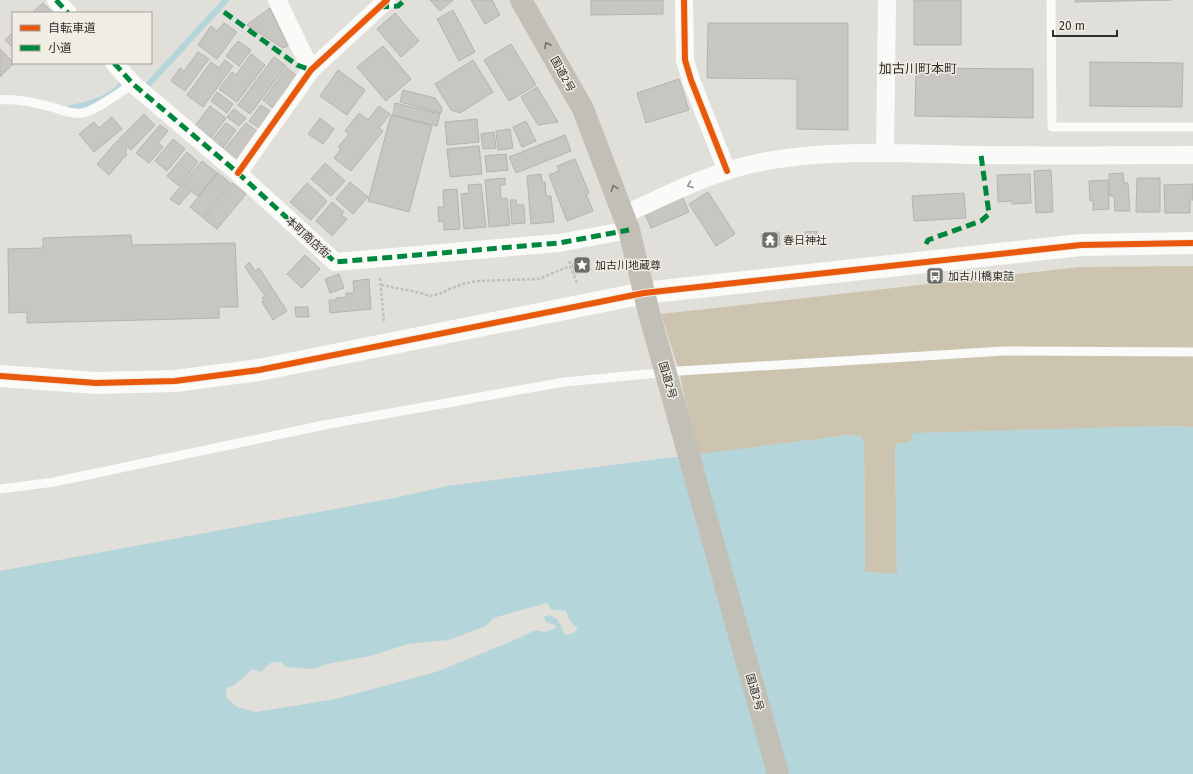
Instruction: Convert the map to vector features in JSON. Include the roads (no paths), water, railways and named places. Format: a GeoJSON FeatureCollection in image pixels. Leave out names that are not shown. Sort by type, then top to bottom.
{"type":"FeatureCollection","features":[{"type":"Feature","properties":{"kind":"highway","name":"国道2号"},"geometry":{"type":"LineString","coordinates":[[521,0],[583,109],[627,223],[649,313],[778,774]]}},
{"type":"Feature","properties":{"kind":"street"},"geometry":{"type":"LineString","coordinates":[[56,0],[67,12]]}},
{"type":"Feature","properties":{"kind":"street"},"geometry":{"type":"LineString","coordinates":[[277,0],[311,70]]}},
{"type":"Feature","properties":{"kind":"street"},"geometry":{"type":"LineString","coordinates":[[238,173],[311,70],[387,0]]}},
{"type":"Feature","properties":{"kind":"street"},"geometry":{"type":"LineString","coordinates":[[684,0],[685,60],[691,80],[727,171]]}},
{"type":"Feature","properties":{"kind":"street"},"geometry":{"type":"LineString","coordinates":[[885,153],[887,0]]}},
{"type":"Feature","properties":{"kind":"street","name":"本町商店街"},"geometry":{"type":"LineString","coordinates":[[115,64],[132,84],[238,173],[335,262],[559,243],[627,223],[677,189],[727,171],[761,162],[792,157],[827,154],[885,153],[981,155],[1193,155]]}},
{"type":"Feature","properties":{"kind":"street"},"geometry":{"type":"LineString","coordinates":[[0,376],[96,383],[175,382],[259,370],[644,293],[1081,245],[1193,243]]}},
{"type":"Feature","properties":{"kind":"lane"},"geometry":{"type":"LineString","coordinates":[[1051,0],[1052,127],[1193,126]]}},
{"type":"Feature","properties":{"kind":"lane"},"geometry":{"type":"LineString","coordinates":[[0,100],[8,99],[46,106],[68,112],[82,113],[91,110],[132,84]]}},
{"type":"Feature","properties":{"kind":"lane"},"geometry":{"type":"LineString","coordinates":[[0,489],[54,482],[324,425],[564,382],[679,371],[1004,351],[1193,352]]}},
{"type":"Feature","properties":{"kind":"water"},"geometry":{"type":"Polygon","coordinates":[[[1157,426],[1193,427],[1193,774],[0,774],[0,571],[394,498],[447,486],[849,435],[861,436],[864,444],[865,572],[897,574],[895,444],[908,443],[914,433],[1157,426]],[[547,603],[493,618],[486,626],[448,640],[408,644],[370,656],[327,664],[312,669],[286,667],[281,662],[270,663],[261,672],[253,669],[233,686],[226,688],[227,698],[237,707],[256,712],[336,699],[436,672],[536,630],[545,632],[556,628],[555,625],[546,622],[544,617],[549,615],[558,620],[565,635],[572,634],[578,629],[570,621],[566,611],[551,609],[547,603]]]}},
{"type":"Feature","properties":{"kind":"waterway"},"geometry":{"type":"LineString","coordinates":[[148,85],[226,0]]}},
{"type":"Feature","properties":{"kind":"waterway"},"geometry":{"type":"LineString","coordinates":[[71,108],[104,98],[116,91],[120,86]]}},
{"type":"Feature","properties":{"kind":"place","name":"春日神社"},"geometry":{"type":"Point","coordinates":[770,240]}},
{"type":"Feature","properties":{"kind":"place","name":"加古川地蔵尊"},"geometry":{"type":"Point","coordinates":[582,265]}},
{"type":"Feature","properties":{"kind":"place","name":"加古川橋東詰"},"geometry":{"type":"Point","coordinates":[935,276]}},
{"type":"Feature","properties":{"kind":"district","name":"加古川町本町"},"geometry":{"type":"Point","coordinates":[918,68]}}]}
